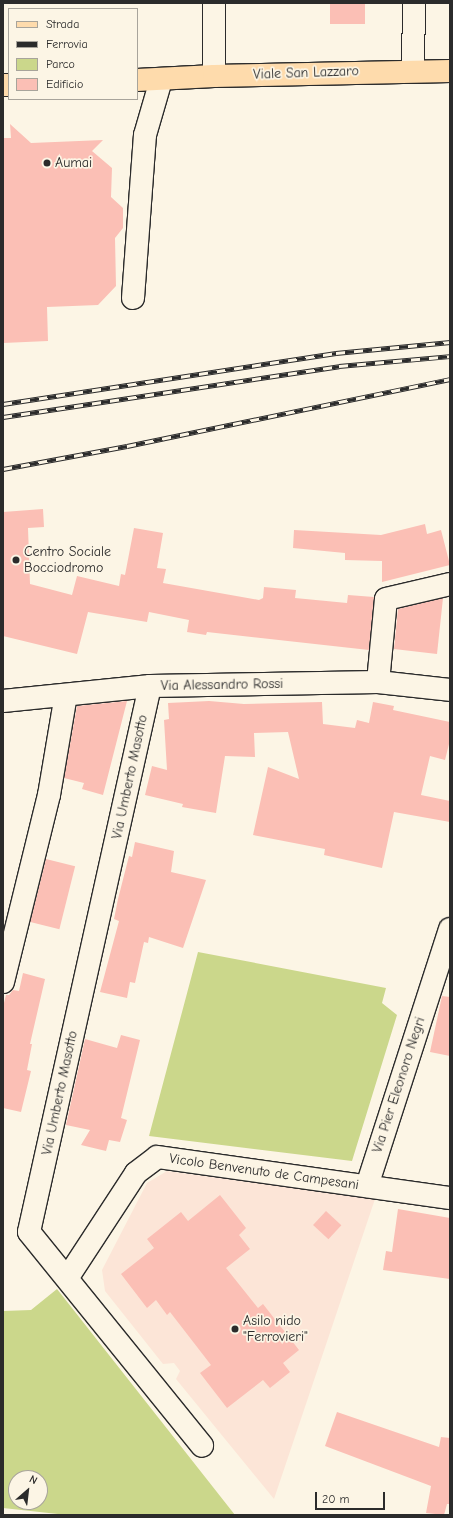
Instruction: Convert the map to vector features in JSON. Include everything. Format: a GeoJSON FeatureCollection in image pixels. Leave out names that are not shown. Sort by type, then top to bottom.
{"type":"FeatureCollection","features":[{"type":"Feature","properties":{"kind":"main road","name":"Viale San Lazzaro"},"geometry":{"type":"LineString","coordinates":[[138,80],[161,80],[214,76],[413,71],[450,72]]}},
{"type":"Feature","properties":{"kind":"street"},"geometry":{"type":"LineString","coordinates":[[214,3],[214,76]]}},
{"type":"Feature","properties":{"kind":"street"},"geometry":{"type":"LineString","coordinates":[[413,71],[414,3]]}},
{"type":"Feature","properties":{"kind":"street"},"geometry":{"type":"LineString","coordinates":[[133,298],[145,135],[161,80]]}},
{"type":"Feature","properties":{"kind":"street"},"geometry":{"type":"LineString","coordinates":[[378,682],[386,599],[450,584]]}},
{"type":"Feature","properties":{"kind":"street","name":"Via Alessandro Rossi"},"geometry":{"type":"LineString","coordinates":[[3,701],[150,686],[378,682],[450,690]]}},
{"type":"Feature","properties":{"kind":"street","name":"Via Umberto Masotto"},"geometry":{"type":"LineString","coordinates":[[150,686],[29,1232],[68,1277],[202,1446]]}},
{"type":"Feature","properties":{"kind":"street"},"geometry":{"type":"LineString","coordinates":[[3,982],[49,795],[66,695]]}},
{"type":"Feature","properties":{"kind":"street","name":"Via Pier Eleonoro Negri"},"geometry":{"type":"LineString","coordinates":[[367,1186],[441,986],[450,929]]}},
{"type":"Feature","properties":{"kind":"street","name":"Vicolo Benvenuto de Campesani"},"geometry":{"type":"LineString","coordinates":[[68,1277],[136,1173],[157,1157],[450,1198]]}},
{"type":"Feature","properties":{"kind":"shaded area","name":"Asilo nido \"Ferrovieri\""},"geometry":{"type":"Polygon","coordinates":[[[167,1171],[375,1199],[274,1499],[176,1379],[180,1371],[174,1363],[163,1364],[105,1291],[102,1270],[147,1183],[167,1171]]]}},
{"type":"Feature","properties":{"kind":"green space"},"geometry":{"type":"Polygon","coordinates":[[[198,952],[386,988],[382,1003],[397,1015],[352,1161],[149,1136],[198,952]]]}},
{"type":"Feature","properties":{"kind":"green space"},"geometry":{"type":"Polygon","coordinates":[[[57,1289],[235,1515],[67,1515],[21,1510],[48,1510],[48,1470],[8,1470],[8,1509],[3,1508],[3,1311],[31,1310],[57,1289]]]}},
{"type":"Feature","properties":{"kind":"building"},"geometry":{"type":"Polygon","coordinates":[[[330,3],[365,3],[365,24],[330,24],[330,3]]]}},
{"type":"Feature","properties":{"kind":"building"},"geometry":{"type":"Polygon","coordinates":[[[10,124],[31,143],[103,140],[92,151],[112,168],[111,197],[123,208],[123,228],[115,238],[116,286],[98,305],[47,307],[48,341],[3,343],[3,138],[11,138],[10,124]]]}},
{"type":"Feature","properties":{"kind":"building"},"geometry":{"type":"Polygon","coordinates":[[[43,509],[44,527],[28,528],[30,584],[72,595],[77,576],[119,586],[121,574],[125,575],[134,528],[163,533],[157,568],[166,569],[163,583],[259,600],[263,598],[264,587],[296,590],[295,598],[347,603],[348,595],[374,597],[369,650],[207,632],[206,635],[187,632],[189,620],[149,612],[147,622],[88,612],[77,654],[3,636],[3,512],[43,509]]]}},
{"type":"Feature","properties":{"kind":"building"},"geometry":{"type":"Polygon","coordinates":[[[425,524],[427,534],[441,530],[450,565],[382,582],[382,561],[345,560],[345,553],[293,548],[294,530],[381,535],[425,524]]]}},
{"type":"Feature","properties":{"kind":"building"},"geometry":{"type":"Polygon","coordinates":[[[443,598],[437,654],[394,649],[398,609],[443,598]]]}},
{"type":"Feature","properties":{"kind":"building"},"geometry":{"type":"Polygon","coordinates":[[[127,701],[103,795],[82,789],[84,783],[64,778],[77,706],[127,701]]]}},
{"type":"Feature","properties":{"kind":"building"},"geometry":{"type":"Polygon","coordinates":[[[209,701],[244,704],[322,702],[323,724],[355,728],[357,720],[369,723],[373,702],[394,706],[393,710],[450,722],[450,740],[445,760],[430,756],[421,795],[450,801],[450,822],[394,812],[382,868],[324,855],[325,849],[253,835],[268,767],[299,779],[288,732],[254,733],[255,757],[225,756],[216,813],[182,807],[183,804],[145,795],[152,766],[167,770],[164,720],[169,719],[168,703],[209,701]]]}},
{"type":"Feature","properties":{"kind":"building"},"geometry":{"type":"Polygon","coordinates":[[[135,842],[174,851],[171,872],[206,880],[183,948],[149,937],[148,943],[144,942],[135,983],[130,982],[127,998],[100,992],[119,921],[114,919],[118,899],[129,856],[132,857],[135,842]]]}},
{"type":"Feature","properties":{"kind":"building"},"geometry":{"type":"Polygon","coordinates":[[[46,859],[75,866],[59,929],[30,922],[46,859]]]}},
{"type":"Feature","properties":{"kind":"building"},"geometry":{"type":"Polygon","coordinates":[[[23,973],[45,979],[30,1044],[32,1044],[27,1070],[31,1071],[21,1112],[3,1108],[3,1007],[6,995],[9,995],[13,990],[19,991],[23,973]]]}},
{"type":"Feature","properties":{"kind":"building"},"geometry":{"type":"Polygon","coordinates":[[[442,996],[450,997],[450,1056],[430,1052],[442,996]]]}},
{"type":"Feature","properties":{"kind":"building"},"geometry":{"type":"Polygon","coordinates":[[[121,1035],[140,1040],[121,1118],[127,1120],[120,1142],[109,1140],[106,1151],[81,1145],[90,1130],[66,1125],[85,1039],[117,1048],[121,1035]]]}},
{"type":"Feature","properties":{"kind":"building"},"geometry":{"type":"Polygon","coordinates":[[[220,1195],[246,1228],[239,1235],[250,1249],[226,1268],[258,1308],[263,1304],[299,1350],[283,1363],[290,1372],[270,1388],[263,1380],[227,1408],[200,1373],[211,1365],[170,1312],[167,1315],[156,1300],[147,1308],[121,1274],[154,1248],[147,1239],[181,1212],[188,1221],[220,1195]]]}},
{"type":"Feature","properties":{"kind":"building"},"geometry":{"type":"Polygon","coordinates":[[[398,1209],[450,1218],[450,1279],[383,1270],[386,1251],[392,1252],[398,1209]]]}},
{"type":"Feature","properties":{"kind":"building"},"geometry":{"type":"Polygon","coordinates":[[[326,1211],[341,1225],[328,1239],[313,1225],[326,1211]]]}},
{"type":"Feature","properties":{"kind":"building"},"geometry":{"type":"Polygon","coordinates":[[[337,1412],[439,1447],[441,1437],[450,1438],[450,1504],[447,1504],[444,1515],[426,1513],[431,1486],[325,1446],[337,1412]]]}},
{"type":"Feature","properties":{"kind":"railway"},"geometry":{"type":"LineString","coordinates":[[3,404],[336,353],[450,342]]}},
{"type":"Feature","properties":{"kind":"railway"},"geometry":{"type":"LineString","coordinates":[[3,417],[339,366],[450,356]]}},
{"type":"Feature","properties":{"kind":"railway"},"geometry":{"type":"LineString","coordinates":[[3,469],[127,446],[450,379]]}},
{"type":"Feature","properties":{"kind":"place","name":"Aumai"},"geometry":{"type":"Point","coordinates":[47,163]}},
{"type":"Feature","properties":{"kind":"place","name":"Centro Sociale Bocciodromo"},"geometry":{"type":"Point","coordinates":[16,560]}},
{"type":"Feature","properties":{"kind":"place","name":"Asilo nido \"Ferrovieri\""},"geometry":{"type":"Point","coordinates":[235,1329]}}]}
